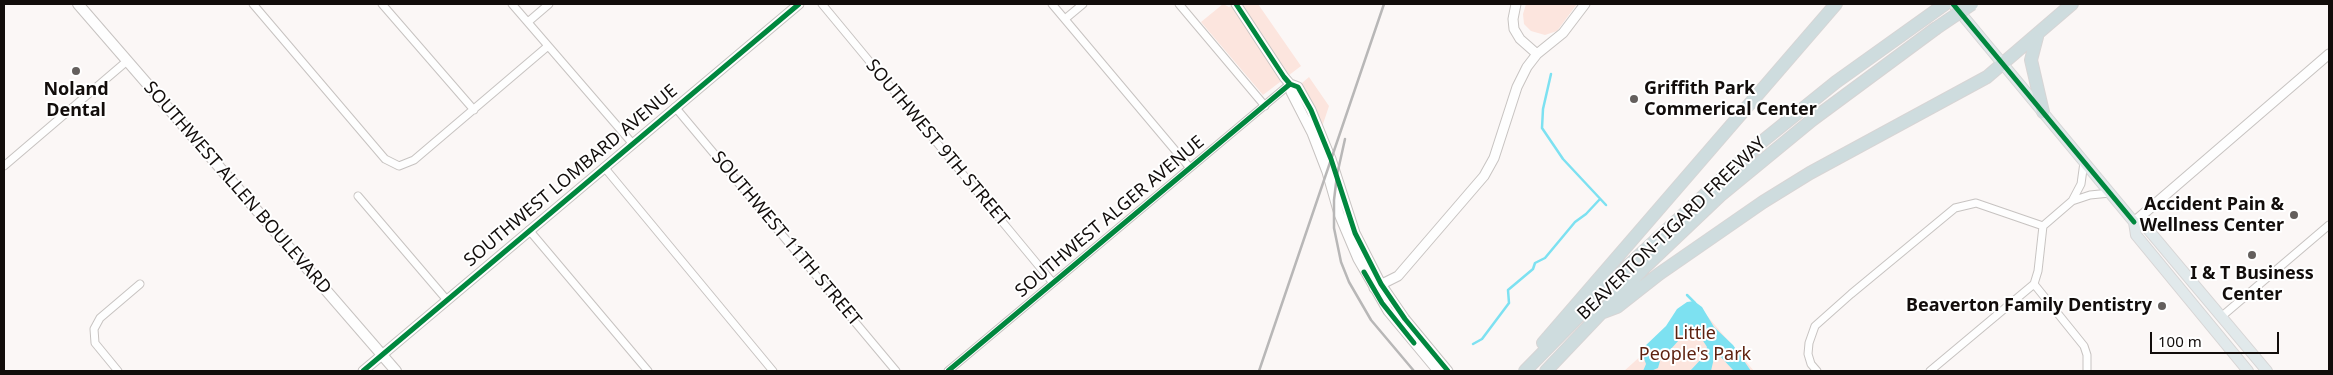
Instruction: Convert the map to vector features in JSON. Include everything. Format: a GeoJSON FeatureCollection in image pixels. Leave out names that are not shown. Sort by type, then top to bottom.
{"type":"FeatureCollection","features":[{"type":"Feature","properties":{"kind":"highway"},"geometry":{"type":"LineString","coordinates":[[1528,369],[1542,345],[1560,323],[1836,4]]}},
{"type":"Feature","properties":{"kind":"highway","name":"BEAVERTON-TIGARD FREEWAY"},"geometry":{"type":"LineString","coordinates":[[1528,369],[1629,265],[1751,152],[1836,82],[1945,4]]}},
{"type":"Feature","properties":{"kind":"highway","name":"BEAVERTON-TIGARD FREEWAY"},"geometry":{"type":"LineString","coordinates":[[1546,371],[1601,313],[1722,194],[1779,146],[1935,29],[1972,4]]}},
{"type":"Feature","properties":{"kind":"highway"},"geometry":{"type":"LineString","coordinates":[[1601,313],[1617,307],[1658,274],[1763,202],[1810,174],[1953,98],[1987,77],[2072,4]]}},
{"type":"Feature","properties":{"kind":"highway"},"geometry":{"type":"LineString","coordinates":[[2038,34],[2031,60],[2043,112]]}},
{"type":"Feature","properties":{"kind":"main road","name":"SOUTHWEST ALLEN BOULEVARD"},"geometry":{"type":"LineString","coordinates":[[78,4],[396,371]]}},
{"type":"Feature","properties":{"kind":"main road"},"geometry":{"type":"LineString","coordinates":[[1953,4],[2134,222],[2146,227],[2267,371]]}},
{"type":"Feature","properties":{"kind":"main road"},"geometry":{"type":"LineString","coordinates":[[2134,222],[2136,236],[2248,371]]}},
{"type":"Feature","properties":{"kind":"main road"},"geometry":{"type":"LineString","coordinates":[[2201,314],[2217,318],[2221,317]]}},
{"type":"Feature","properties":{"kind":"street"},"geometry":{"type":"LineString","coordinates":[[253,4],[385,159],[399,166],[414,160],[548,46]]}},
{"type":"Feature","properties":{"kind":"street"},"geometry":{"type":"LineString","coordinates":[[382,4],[474,110]]}},
{"type":"Feature","properties":{"kind":"street"},"geometry":{"type":"LineString","coordinates":[[512,4],[632,143]]}},
{"type":"Feature","properties":{"kind":"street"},"geometry":{"type":"LineString","coordinates":[[528,22],[549,4]]}},
{"type":"Feature","properties":{"kind":"street","name":"SOUTHWEST LOMBARD AVENUE"},"geometry":{"type":"LineString","coordinates":[[362,371],[799,4]]}},
{"type":"Feature","properties":{"kind":"street","name":"SOUTHWEST 9TH STREET"},"geometry":{"type":"LineString","coordinates":[[822,4],[1053,283]]}},
{"type":"Feature","properties":{"kind":"street"},"geometry":{"type":"LineString","coordinates":[[1052,4],[1190,168]]}},
{"type":"Feature","properties":{"kind":"street"},"geometry":{"type":"LineString","coordinates":[[1065,19],[1082,4]]}},
{"type":"Feature","properties":{"kind":"street"},"geometry":{"type":"LineString","coordinates":[[1179,4],[1265,106]]}},
{"type":"Feature","properties":{"kind":"street"},"geometry":{"type":"LineString","coordinates":[[1236,4],[1290,84],[1291,92],[1309,125],[1323,160],[1347,236],[1398,324],[1438,371]]}},
{"type":"Feature","properties":{"kind":"street"},"geometry":{"type":"LineString","coordinates":[[1516,4],[1513,19],[1514,29],[1520,39],[1537,54]]}},
{"type":"Feature","properties":{"kind":"street"},"geometry":{"type":"LineString","coordinates":[[1377,286],[1398,276],[1484,176],[1494,158],[1522,75],[1537,54],[1563,33],[1585,4]]}},
{"type":"Feature","properties":{"kind":"street"},"geometry":{"type":"LineString","coordinates":[[2134,222],[2329,54]]}},
{"type":"Feature","properties":{"kind":"street"},"geometry":{"type":"LineString","coordinates":[[4,166],[127,61]]}},
{"type":"Feature","properties":{"kind":"street","name":"SOUTHWEST ALGER AVENUE"},"geometry":{"type":"LineString","coordinates":[[948,371],[1290,84]]}},
{"type":"Feature","properties":{"kind":"street","name":"SOUTHWEST 11TH STREET"},"geometry":{"type":"LineString","coordinates":[[675,107],[896,371]]}},
{"type":"Feature","properties":{"kind":"street"},"geometry":{"type":"LineString","coordinates":[[1930,371],[2034,284],[2038,271],[2043,226],[2072,201],[2081,184],[2084,162]]}},
{"type":"Feature","properties":{"kind":"street"},"geometry":{"type":"LineString","coordinates":[[604,167],[773,371]]}},
{"type":"Feature","properties":{"kind":"street"},"geometry":{"type":"LineString","coordinates":[[2072,201],[2110,193]]}},
{"type":"Feature","properties":{"kind":"street"},"geometry":{"type":"LineString","coordinates":[[358,196],[446,299]]}},
{"type":"Feature","properties":{"kind":"street"},"geometry":{"type":"LineString","coordinates":[[1817,371],[1811,364],[1808,347],[1816,326],[1955,208],[1976,203],[2043,226]]}},
{"type":"Feature","properties":{"kind":"street"},"geometry":{"type":"LineString","coordinates":[[2221,317],[2329,225]]}},
{"type":"Feature","properties":{"kind":"street"},"geometry":{"type":"LineString","coordinates":[[529,230],[648,371]]}},
{"type":"Feature","properties":{"kind":"street"},"geometry":{"type":"LineString","coordinates":[[118,371],[95,343],[94,329],[100,318],[140,284]]}},
{"type":"Feature","properties":{"kind":"street"},"geometry":{"type":"LineString","coordinates":[[2034,284],[2084,346],[2087,355],[2087,371]]}},
{"type":"Feature","properties":{"kind":"street"},"geometry":{"type":"LineString","coordinates":[[1377,286],[1448,371]]}},
{"type":"Feature","properties":{"kind":"green space"},"geometry":{"type":"Polygon","coordinates":[[[1223,4],[1229,7],[1233,4],[1258,4],[1301,66],[1263,95],[1201,22],[1223,4]]]}},
{"type":"Feature","properties":{"kind":"green space"},"geometry":{"type":"Polygon","coordinates":[[[1526,4],[1577,4],[1557,31],[1545,35],[1531,31],[1524,24],[1523,14],[1526,4]]]}},
{"type":"Feature","properties":{"kind":"green space"},"geometry":{"type":"Polygon","coordinates":[[[1309,77],[1329,106],[1320,133],[1288,95],[1309,77]]]}},
{"type":"Feature","properties":{"kind":"green space","name":"Little People's Park"},"geometry":{"type":"Polygon","coordinates":[[[1698,305],[1754,371],[1624,371],[1698,305]]]}},
{"type":"Feature","properties":{"kind":"water"},"geometry":{"type":"Polygon","coordinates":[[[1694,301],[1702,307],[1714,327],[1733,345],[1751,371],[1734,371],[1719,355],[1714,358],[1711,371],[1690,371],[1704,356],[1707,347],[1698,333],[1694,330],[1688,330],[1670,350],[1662,354],[1658,368],[1651,371],[1643,371],[1646,364],[1642,353],[1644,347],[1666,326],[1677,309],[1687,302],[1694,301]]]}},
{"type":"Feature","properties":{"kind":"waterway"},"geometry":{"type":"LineString","coordinates":[[1551,74],[1543,109],[1542,128],[1563,159],[1606,205]]}},
{"type":"Feature","properties":{"kind":"waterway"},"geometry":{"type":"LineString","coordinates":[[1473,344],[1482,339],[1509,303],[1508,290],[1533,269],[1535,263],[1545,258],[1575,222],[1586,214],[1600,199]]}},
{"type":"Feature","properties":{"kind":"waterway"},"geometry":{"type":"LineString","coordinates":[[1687,295],[1695,303]]}},
{"type":"Feature","properties":{"kind":"railway"},"geometry":{"type":"LineString","coordinates":[[1259,371],[1384,4]]}},
{"type":"Feature","properties":{"kind":"railway"},"geometry":{"type":"LineString","coordinates":[[1345,139],[1334,200],[1334,228],[1341,262],[1349,282],[1371,320],[1414,371]]}},
{"type":"Feature","properties":{"kind":"cycle path"},"geometry":{"type":"LineString","coordinates":[[363,371],[799,4]]}},
{"type":"Feature","properties":{"kind":"cycle path"},"geometry":{"type":"LineString","coordinates":[[1236,4],[1284,77],[1290,84],[1298,87],[1311,110],[1331,159],[1355,233],[1381,284],[1405,319],[1448,371]]}},
{"type":"Feature","properties":{"kind":"cycle path"},"geometry":{"type":"LineString","coordinates":[[1953,4],[2134,222]]}},
{"type":"Feature","properties":{"kind":"cycle path"},"geometry":{"type":"LineString","coordinates":[[948,371],[1290,84]]}},
{"type":"Feature","properties":{"kind":"cycle path"},"geometry":{"type":"LineString","coordinates":[[1364,272],[1382,303],[1414,343]]}},
{"type":"Feature","properties":{"kind":"place","name":"Noland Dental"},"geometry":{"type":"Point","coordinates":[76,71]}},
{"type":"Feature","properties":{"kind":"place","name":"Griffith Park Commerical Center"},"geometry":{"type":"Point","coordinates":[1634,99]}},
{"type":"Feature","properties":{"kind":"place","name":"Accident Pain & Wellness Center"},"geometry":{"type":"Point","coordinates":[2294,215]}},
{"type":"Feature","properties":{"kind":"place","name":"I & T Business Center"},"geometry":{"type":"Point","coordinates":[2252,255]}},
{"type":"Feature","properties":{"kind":"place","name":"Beaverton Family Dentistry"},"geometry":{"type":"Point","coordinates":[2162,306]}}]}
